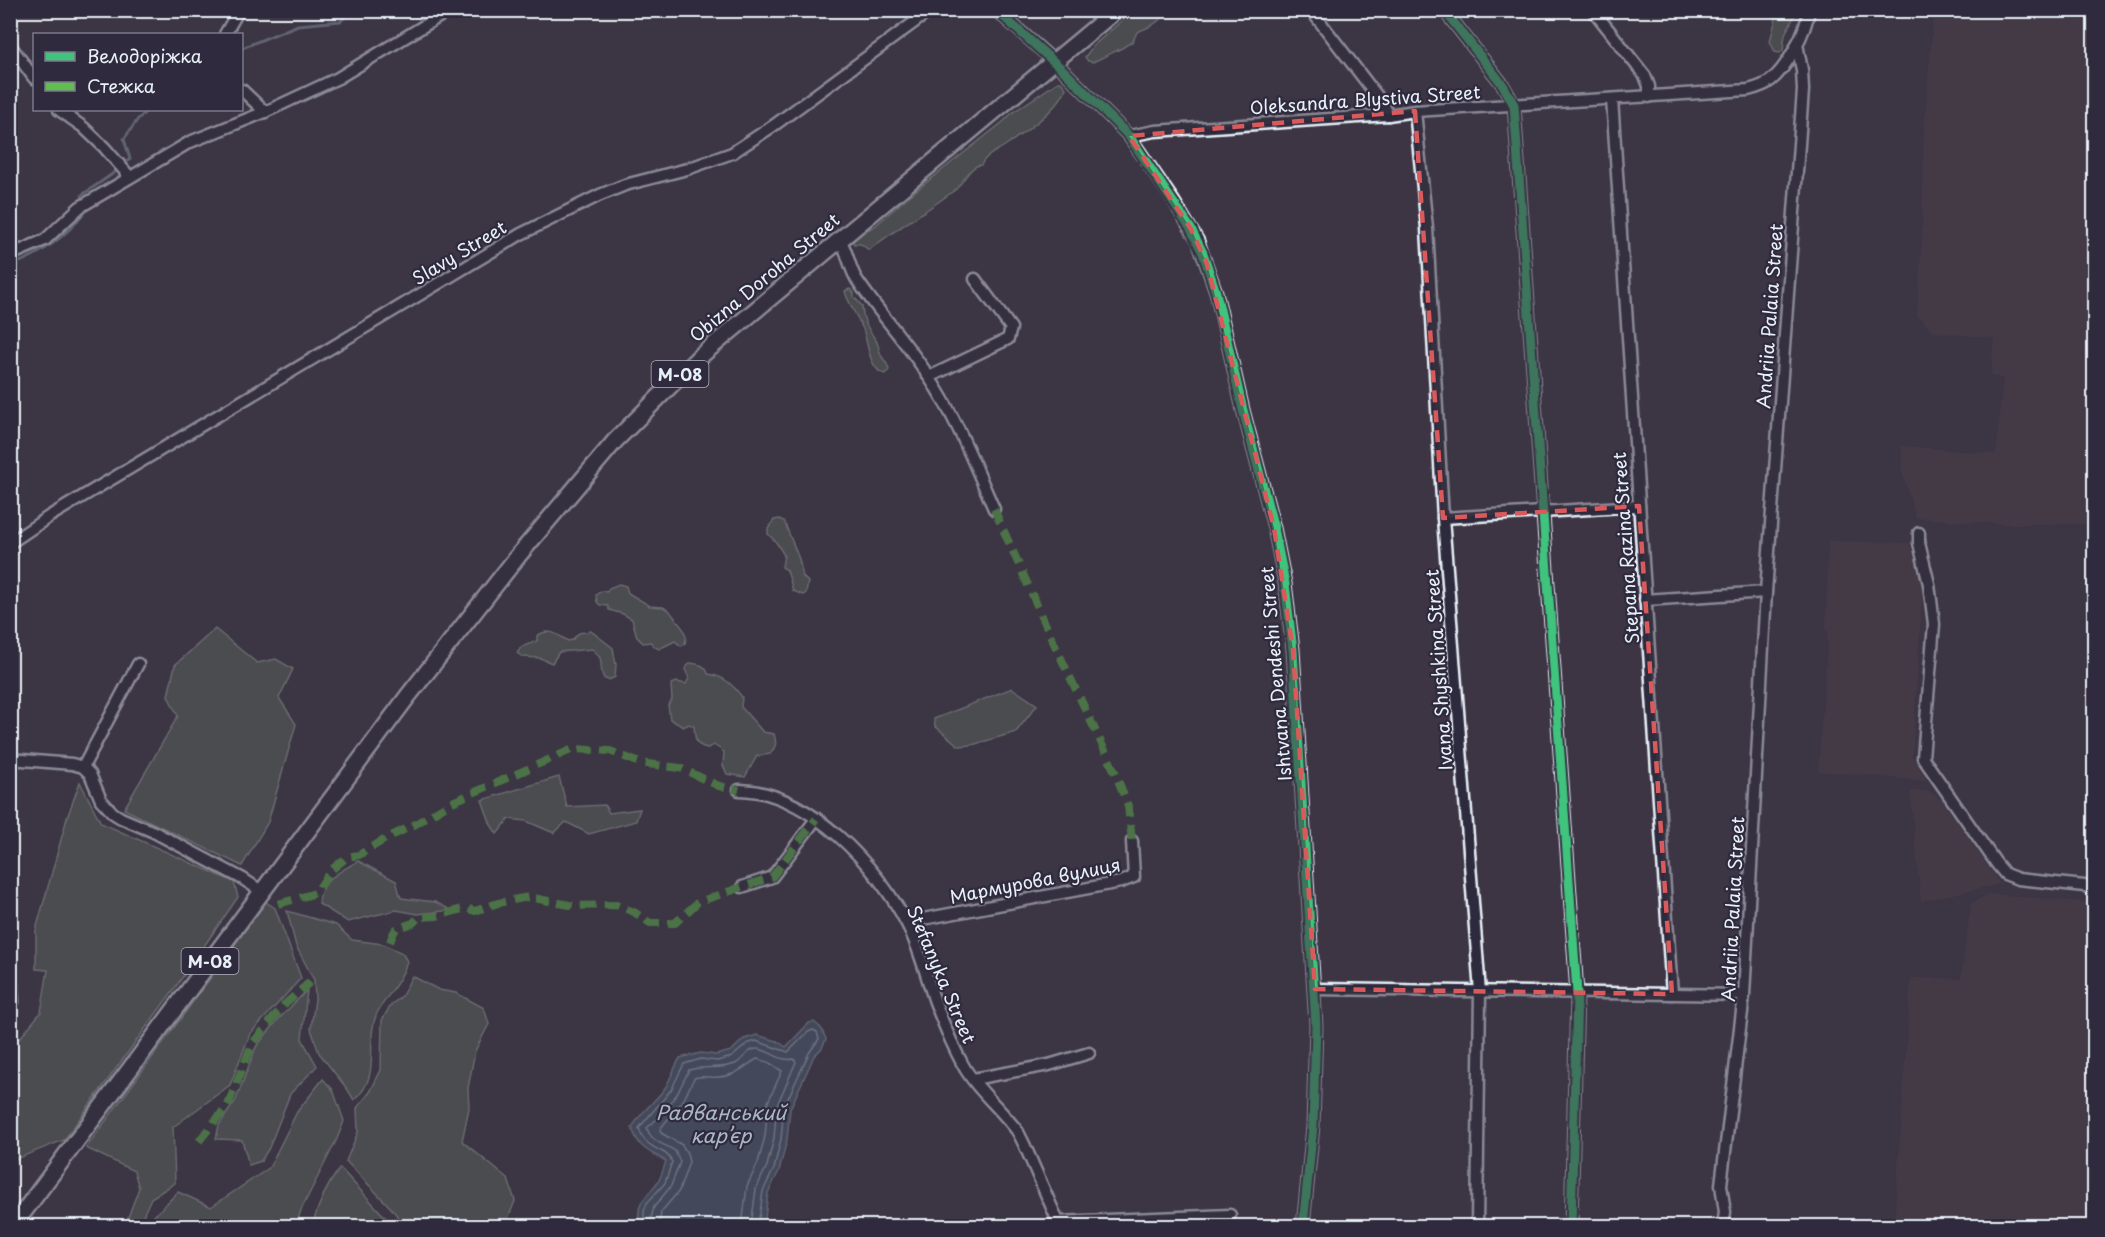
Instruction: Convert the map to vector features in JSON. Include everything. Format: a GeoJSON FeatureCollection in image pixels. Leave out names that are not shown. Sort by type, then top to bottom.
{"type":"FeatureCollection","features":[{"type":"Feature","properties":{"kind":"highway","name":"Obizna Doroha Street"},"geometry":{"type":"LineString","coordinates":[[261,891],[408,696],[518,556],[622,433],[698,358],[839,238],[1116,10]]}},
{"type":"Feature","properties":{"kind":"highway","name":"М-08"},"geometry":{"type":"LineString","coordinates":[[13,1227],[261,891]]}},
{"type":"Feature","properties":{"kind":"street"},"geometry":{"type":"LineString","coordinates":[[226,33],[239,10]]}},
{"type":"Feature","properties":{"kind":"street"},"geometry":{"type":"LineString","coordinates":[[10,255],[45,240],[124,170],[265,112],[357,68],[450,10]]}},
{"type":"Feature","properties":{"kind":"street","name":"Slavy Street"},"geometry":{"type":"LineString","coordinates":[[10,543],[50,516],[521,234],[625,185],[687,169],[732,153],[773,126],[931,10]]}},
{"type":"Feature","properties":{"kind":"street"},"geometry":{"type":"LineString","coordinates":[[996,10],[1046,54]]}},
{"type":"Feature","properties":{"kind":"street"},"geometry":{"type":"LineString","coordinates":[[1311,10],[1384,105],[1388,115]]}},
{"type":"Feature","properties":{"kind":"street"},"geometry":{"type":"LineString","coordinates":[[1444,10],[1503,85],[1514,105],[1541,513],[1577,993],[1571,1227]]}},
{"type":"Feature","properties":{"kind":"street"},"geometry":{"type":"LineString","coordinates":[[1593,10],[1645,76],[1649,86],[1649,97]]}},
{"type":"Feature","properties":{"kind":"street","name":"Oleksandra Blystiva Street"},"geometry":{"type":"LineString","coordinates":[[1129,136],[1155,131],[1388,115],[1415,111],[1735,93],[1759,87],[1774,78],[1797,44],[1805,27],[1809,10]]}},
{"type":"Feature","properties":{"kind":"street","name":"Andriia Palaia Street"},"geometry":{"type":"LineString","coordinates":[[1724,1227],[1725,1212],[1721,1185],[1744,995],[1766,592],[1803,90],[1797,44]]}},
{"type":"Feature","properties":{"kind":"street"},"geometry":{"type":"LineString","coordinates":[[10,45],[33,77]]}},
{"type":"Feature","properties":{"kind":"street","name":"Ishtvana Dendeshi Street"},"geometry":{"type":"LineString","coordinates":[[1062,69],[1129,136],[1191,229],[1207,264],[1274,528],[1285,583],[1293,650],[1315,989],[1316,1062],[1303,1227]]}},
{"type":"Feature","properties":{"kind":"street"},"geometry":{"type":"LineString","coordinates":[[243,91],[265,112]]}},
{"type":"Feature","properties":{"kind":"street","name":"Stepana Razina Street"},"geometry":{"type":"LineString","coordinates":[[1611,99],[1672,994]]}},
{"type":"Feature","properties":{"kind":"street"},"geometry":{"type":"LineString","coordinates":[[60,111],[83,127],[124,170]]}},
{"type":"Feature","properties":{"kind":"street","name":"Ivana Shyshkina Street"},"geometry":{"type":"LineString","coordinates":[[1415,111],[1427,228],[1443,518],[1480,992],[1477,1227]]}},
{"type":"Feature","properties":{"kind":"street"},"geometry":{"type":"LineString","coordinates":[[839,238],[845,247],[855,278],[929,377],[964,442],[994,509]]}},
{"type":"Feature","properties":{"kind":"street"},"geometry":{"type":"LineString","coordinates":[[929,377],[1008,339],[1011,334],[1011,328],[975,279]]}},
{"type":"Feature","properties":{"kind":"street"},"geometry":{"type":"LineString","coordinates":[[1443,518],[1639,506]]}},
{"type":"Feature","properties":{"kind":"street"},"geometry":{"type":"LineString","coordinates":[[1919,533],[1934,624],[1923,758],[2005,874],[2018,879],[2094,887]]}},
{"type":"Feature","properties":{"kind":"street"},"geometry":{"type":"LineString","coordinates":[[1645,600],[1766,592]]}},
{"type":"Feature","properties":{"kind":"street"},"geometry":{"type":"LineString","coordinates":[[83,767],[138,664]]}},
{"type":"Feature","properties":{"kind":"street"},"geometry":{"type":"LineString","coordinates":[[10,759],[83,767],[90,774],[101,800],[113,813],[154,832],[243,879],[261,891]]}},
{"type":"Feature","properties":{"kind":"street","name":"Stefanyka Street"},"geometry":{"type":"LineString","coordinates":[[739,790],[752,790],[777,798],[816,819],[836,834],[862,859],[896,904],[908,925],[944,1026],[964,1067],[1006,1117],[1024,1144],[1058,1224]]}},
{"type":"Feature","properties":{"kind":"street"},"geometry":{"type":"LineString","coordinates":[[742,886],[772,877],[816,819]]}},
{"type":"Feature","properties":{"kind":"street","name":"Мармурова вулиця"},"geometry":{"type":"LineString","coordinates":[[908,925],[922,919],[1134,878],[1132,841]]}},
{"type":"Feature","properties":{"kind":"street"},"geometry":{"type":"LineString","coordinates":[[10,956],[14,1002]]}},
{"type":"Feature","properties":{"kind":"street"},"geometry":{"type":"LineString","coordinates":[[1315,989],[1744,995]]}},
{"type":"Feature","properties":{"kind":"street"},"geometry":{"type":"LineString","coordinates":[[974,1079],[1049,1065],[1089,1053]]}},
{"type":"Feature","properties":{"kind":"street"},"geometry":{"type":"LineString","coordinates":[[1058,1224],[1230,1215]]}},
{"type":"Feature","properties":{"kind":"highlighted area"},"geometry":{"type":"Polygon","coordinates":[[[1415,111],[1443,518],[1639,506],[1672,994],[1315,989],[1293,650],[1274,528],[1207,264],[1191,229],[1129,136],[1415,111]]]}},
{"type":"Feature","properties":{"kind":"shaded area"},"geometry":{"type":"Polygon","coordinates":[[[1934,11],[2094,11],[2094,524],[2005,524],[1916,518],[1901,468],[1902,446],[1996,454],[2003,378],[1991,376],[1994,338],[1934,332],[1917,316],[1922,240],[1924,128],[1934,11]]]}},
{"type":"Feature","properties":{"kind":"shaded area"},"geometry":{"type":"Polygon","coordinates":[[[1828,541],[1909,543],[1923,583],[1912,756],[1927,781],[1818,771],[1828,631],[1826,631],[1828,541]]]}},
{"type":"Feature","properties":{"kind":"shaded area"},"geometry":{"type":"Polygon","coordinates":[[[1910,791],[1929,791],[1941,799],[2000,884],[1921,901],[1910,791]]]}},
{"type":"Feature","properties":{"kind":"shaded area"},"geometry":{"type":"Polygon","coordinates":[[[1988,894],[2094,903],[2094,1226],[1894,1226],[1911,978],[1961,979],[1971,904],[1988,894]]]}},
{"type":"Feature","properties":{"kind":"green space"},"geometry":{"type":"Polygon","coordinates":[[[1133,11],[1172,11],[1151,26],[1137,32],[1133,41],[1122,48],[1093,62],[1088,61],[1085,57],[1093,46],[1133,11]]]}},
{"type":"Feature","properties":{"kind":"green space"},"geometry":{"type":"Polygon","coordinates":[[[1778,11],[1797,11],[1785,34],[1783,50],[1780,53],[1775,52],[1770,41],[1778,11]]]}},
{"type":"Feature","properties":{"kind":"green space"},"geometry":{"type":"Polygon","coordinates":[[[1058,82],[1066,88],[1057,104],[1022,134],[989,156],[981,165],[973,168],[955,190],[869,250],[861,244],[854,244],[853,241],[863,232],[875,226],[1012,113],[1058,82]]]}},
{"type":"Feature","properties":{"kind":"green space"},"geometry":{"type":"Polygon","coordinates":[[[850,289],[862,306],[866,325],[888,366],[889,370],[885,374],[872,362],[863,329],[846,295],[845,291],[850,289]]]}},
{"type":"Feature","properties":{"kind":"green space"},"geometry":{"type":"Polygon","coordinates":[[[774,520],[784,521],[799,559],[803,577],[808,582],[806,593],[803,595],[793,591],[787,570],[782,567],[784,555],[768,534],[768,529],[774,520]]]}},
{"type":"Feature","properties":{"kind":"green space"},"geometry":{"type":"Polygon","coordinates":[[[619,584],[626,586],[628,593],[650,606],[669,610],[684,630],[685,644],[681,646],[675,641],[659,649],[651,642],[643,643],[637,637],[632,619],[609,610],[608,606],[597,602],[596,595],[601,591],[607,592],[609,588],[619,584]]]}},
{"type":"Feature","properties":{"kind":"green space"},"geometry":{"type":"Polygon","coordinates":[[[215,629],[257,663],[276,659],[293,669],[279,698],[296,724],[268,822],[242,866],[124,809],[178,716],[168,696],[175,665],[215,629]]]}},
{"type":"Feature","properties":{"kind":"green space"},"geometry":{"type":"Polygon","coordinates":[[[591,631],[613,648],[616,665],[615,677],[606,679],[604,677],[600,658],[592,649],[559,652],[552,663],[540,658],[523,657],[517,653],[521,647],[537,641],[537,636],[541,633],[553,633],[568,641],[579,633],[591,631]]]}},
{"type":"Feature","properties":{"kind":"green space"},"geometry":{"type":"Polygon","coordinates":[[[690,663],[701,666],[708,674],[719,677],[732,685],[742,697],[741,707],[763,732],[774,734],[775,747],[770,754],[757,756],[745,777],[727,774],[723,765],[724,752],[714,745],[708,748],[700,745],[696,740],[694,726],[689,724],[683,727],[670,719],[668,705],[672,700],[671,684],[677,682],[686,684],[689,678],[685,669],[690,663]]]}},
{"type":"Feature","properties":{"kind":"green space"},"geometry":{"type":"Polygon","coordinates":[[[1012,688],[1037,705],[1016,732],[972,745],[959,746],[935,726],[934,719],[1012,688]]]}},
{"type":"Feature","properties":{"kind":"green space"},"geometry":{"type":"Polygon","coordinates":[[[559,777],[567,807],[605,805],[609,813],[640,809],[636,821],[589,834],[566,822],[554,833],[526,821],[509,819],[497,834],[491,825],[482,800],[559,777]]]}},
{"type":"Feature","properties":{"kind":"green space"},"geometry":{"type":"Polygon","coordinates":[[[80,782],[101,823],[234,882],[238,897],[64,1140],[11,1161],[11,1039],[20,1038],[41,1012],[48,970],[36,969],[36,930],[67,818],[80,782]]]}},
{"type":"Feature","properties":{"kind":"green space"},"geometry":{"type":"Polygon","coordinates":[[[358,861],[396,881],[401,898],[435,902],[451,910],[418,914],[396,910],[348,922],[319,904],[320,896],[332,878],[358,861]]]}},
{"type":"Feature","properties":{"kind":"green space"},"geometry":{"type":"Polygon","coordinates":[[[266,902],[275,908],[301,978],[250,1034],[230,1085],[173,1127],[175,1183],[151,1198],[141,1220],[127,1220],[139,1188],[134,1171],[86,1148],[266,902]]]}},
{"type":"Feature","properties":{"kind":"green space"},"geometry":{"type":"Polygon","coordinates":[[[287,911],[336,925],[352,940],[383,944],[402,953],[407,961],[398,981],[377,1013],[373,1024],[371,1070],[363,1091],[354,1100],[319,1053],[311,1029],[315,999],[314,980],[296,946],[287,911]]]}},
{"type":"Feature","properties":{"kind":"green space"},"geometry":{"type":"Polygon","coordinates":[[[412,976],[439,990],[456,993],[484,1008],[489,1024],[475,1051],[468,1088],[469,1108],[462,1141],[508,1179],[515,1201],[505,1226],[405,1226],[346,1161],[358,1132],[357,1108],[370,1092],[381,1070],[382,1020],[391,1005],[402,996],[412,976]]]}},
{"type":"Feature","properties":{"kind":"green space"},"geometry":{"type":"Polygon","coordinates":[[[307,990],[302,1039],[317,1066],[290,1094],[269,1148],[261,1161],[249,1165],[242,1140],[216,1139],[219,1125],[236,1100],[256,1047],[307,990]]]}},
{"type":"Feature","properties":{"kind":"green space"},"geometry":{"type":"Polygon","coordinates":[[[323,1079],[333,1090],[344,1121],[301,1210],[296,1226],[144,1226],[178,1192],[211,1207],[269,1168],[297,1112],[323,1079]]]}},
{"type":"Feature","properties":{"kind":"green space"},"geometry":{"type":"Polygon","coordinates":[[[340,1168],[392,1226],[312,1226],[323,1196],[340,1168]]]}},
{"type":"Feature","properties":{"kind":"water","name":"Радванський карʼєр"},"geometry":{"type":"Polygon","coordinates":[[[814,1022],[821,1028],[826,1039],[822,1048],[814,1056],[790,1109],[787,1140],[779,1171],[768,1193],[764,1226],[631,1226],[639,1218],[642,1202],[659,1180],[666,1161],[641,1145],[632,1128],[665,1088],[680,1058],[701,1053],[716,1055],[731,1051],[744,1039],[757,1035],[777,1041],[786,1047],[809,1023],[814,1022]]]}},
{"type":"Feature","properties":{"kind":"waterway"},"geometry":{"type":"LineString","coordinates":[[243,48],[298,25],[341,21],[351,10]]}},
{"type":"Feature","properties":{"kind":"waterway"},"geometry":{"type":"LineString","coordinates":[[83,200],[82,195],[130,159],[124,139],[138,119],[147,111]]}},
{"type":"Feature","properties":{"kind":"waterway"},"geometry":{"type":"LineString","coordinates":[[10,266],[52,244],[78,220],[86,211],[85,208]]}},
{"type":"Feature","properties":{"kind":"marked path"},"geometry":{"type":"LineString","coordinates":[[994,509],[1115,772],[1128,806],[1132,841]]}},
{"type":"Feature","properties":{"kind":"marked path"},"geometry":{"type":"LineString","coordinates":[[278,904],[316,893],[330,871],[347,857],[359,855],[448,804],[573,749],[610,751],[640,763],[680,768],[719,786],[739,790]]}},
{"type":"Feature","properties":{"kind":"marked path"},"geometry":{"type":"LineString","coordinates":[[390,942],[396,929],[413,923],[419,917],[437,916],[466,908],[475,911],[498,903],[528,897],[575,906],[616,905],[634,912],[650,923],[675,923],[698,902],[772,877],[816,819]]}},
{"type":"Feature","properties":{"kind":"marked path"},"geometry":{"type":"LineString","coordinates":[[199,1141],[228,1105],[252,1044],[284,1005],[310,982]]}},
{"type":"Feature","properties":{"kind":"cycle path"},"geometry":{"type":"LineString","coordinates":[[996,10],[1062,69],[1129,136],[1191,229],[1203,253],[1216,292],[1243,410],[1274,528],[1285,583],[1293,650],[1316,1026],[1313,1126],[1303,1226]]}},
{"type":"Feature","properties":{"kind":"cycle path"},"geometry":{"type":"LineString","coordinates":[[1444,10],[1503,85],[1514,105],[1577,993],[1571,1226]]}}]}
